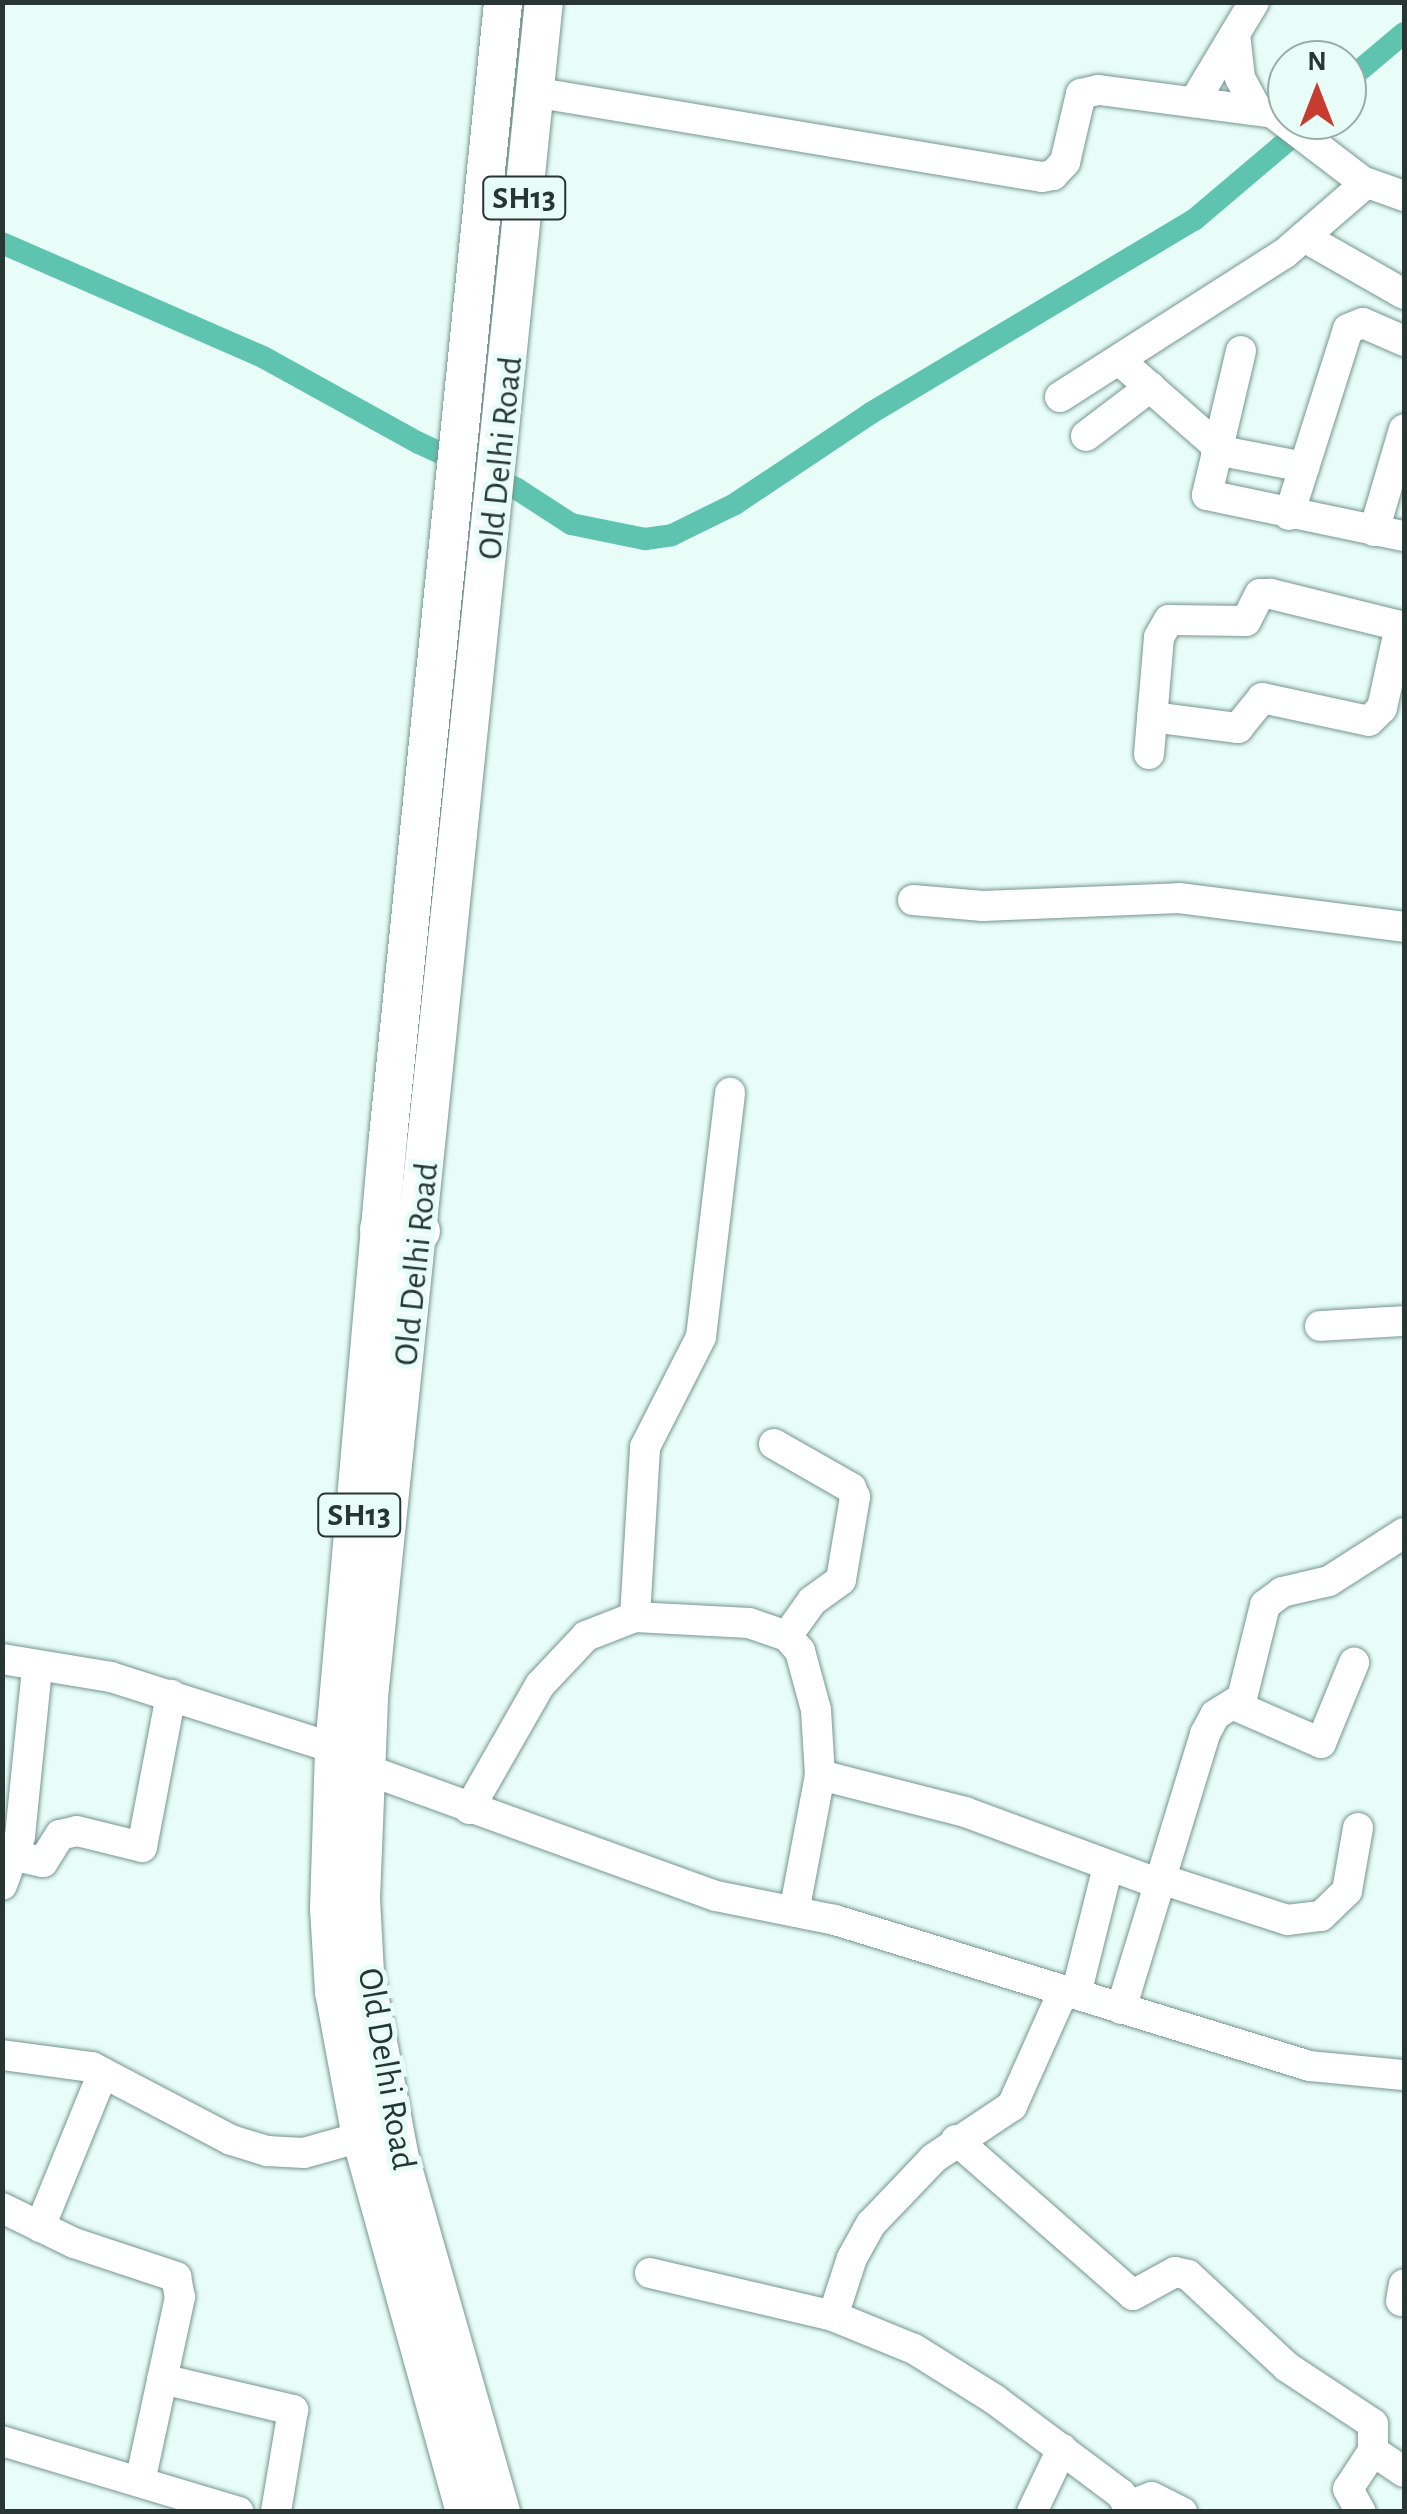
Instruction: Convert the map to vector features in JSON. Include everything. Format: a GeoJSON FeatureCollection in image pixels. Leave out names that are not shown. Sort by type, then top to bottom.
{"type":"FeatureCollection","features":[{"type":"Feature","properties":{"kind":"main road","name":"Old Delhi Road"},"geometry":{"type":"LineString","coordinates":[[465,2512],[361,2137],[333,1976],[349,1758],[400,1230],[450,505],[469,366],[502,2]]}},
{"type":"Feature","properties":{"kind":"main road","name":"Old Delhi Road"},"geometry":{"type":"LineString","coordinates":[[400,1230],[488,594],[544,2]]}},
{"type":"Feature","properties":{"kind":"main road","name":"Old Delhi Road"},"geometry":{"type":"LineString","coordinates":[[349,1758],[376,2043],[409,2191],[501,2512]]}},
{"type":"Feature","properties":{"kind":"street"},"geometry":{"type":"LineString","coordinates":[[1194,102],[1254,2]]}},
{"type":"Feature","properties":{"kind":"street"},"geometry":{"type":"LineString","coordinates":[[1235,34],[1240,78],[1267,113]]}},
{"type":"Feature","properties":{"kind":"street"},"geometry":{"type":"LineString","coordinates":[[533,92],[1042,177],[1053,175],[1064,162],[1077,101],[1088,90],[1267,114]]}},
{"type":"Feature","properties":{"kind":"street"},"geometry":{"type":"LineString","coordinates":[[1307,140],[1366,183],[1404,196]]}},
{"type":"Feature","properties":{"kind":"street"},"geometry":{"type":"LineString","coordinates":[[1060,398],[1304,236],[1366,183]]}},
{"type":"Feature","properties":{"kind":"street"},"geometry":{"type":"LineString","coordinates":[[1304,236],[1404,294]]}},
{"type":"Feature","properties":{"kind":"street"},"geometry":{"type":"LineString","coordinates":[[1289,515],[1348,328],[1363,322],[1404,341]]}},
{"type":"Feature","properties":{"kind":"street"},"geometry":{"type":"LineString","coordinates":[[1241,351],[1206,489],[1210,499],[1404,536]]}},
{"type":"Feature","properties":{"kind":"street"},"geometry":{"type":"LineString","coordinates":[[1118,360],[1216,448],[1304,467]]}},
{"type":"Feature","properties":{"kind":"street"},"geometry":{"type":"LineString","coordinates":[[1086,436],[1150,387]]}},
{"type":"Feature","properties":{"kind":"street"},"geometry":{"type":"LineString","coordinates":[[1374,531],[1404,429]]}},
{"type":"Feature","properties":{"kind":"street"},"geometry":{"type":"LineString","coordinates":[[1149,754],[1152,717],[1159,637],[1169,620],[1246,621],[1260,594],[1271,594],[1402,626],[1382,708],[1370,720],[1262,698],[1238,728],[1152,717]]}},
{"type":"Feature","properties":{"kind":"street"},"geometry":{"type":"LineString","coordinates":[[913,900],[983,906],[1179,898],[1404,928]]}},
{"type":"Feature","properties":{"kind":"street"},"geometry":{"type":"LineString","coordinates":[[635,1617],[645,1447],[702,1337],[730,1092]]}},
{"type":"Feature","properties":{"kind":"street"},"geometry":{"type":"LineString","coordinates":[[1320,1326],[1404,1322]]}},
{"type":"Feature","properties":{"kind":"street"},"geometry":{"type":"LineString","coordinates":[[774,1444],[851,1488],[855,1496],[840,1580],[812,1601],[787,1636]]}},
{"type":"Feature","properties":{"kind":"street"},"geometry":{"type":"LineString","coordinates":[[1122,2009],[1210,1722],[1234,1705],[1246,1688],[1270,1597],[1320,1586],[1404,1533]]}},
{"type":"Feature","properties":{"kind":"street"},"geometry":{"type":"LineString","coordinates":[[469,1808],[556,1664],[586,1636],[635,1617],[748,1623],[787,1636],[808,1673],[820,1774],[794,1912]]}},
{"type":"Feature","properties":{"kind":"street"},"geometry":{"type":"LineString","coordinates":[[2,1659],[38,1670],[111,1677],[171,1695],[349,1758],[469,1808],[675,1883],[794,1912],[1310,2066],[1404,2075]]}},
{"type":"Feature","properties":{"kind":"street"},"geometry":{"type":"LineString","coordinates":[[1234,1705],[1321,1743],[1354,1662]]}},
{"type":"Feature","properties":{"kind":"street"},"geometry":{"type":"LineString","coordinates":[[2,1885],[38,1670]]}},
{"type":"Feature","properties":{"kind":"street"},"geometry":{"type":"LineString","coordinates":[[8,1854],[50,1860],[60,1835],[77,1830],[142,1847],[171,1695]]}},
{"type":"Feature","properties":{"kind":"street"},"geometry":{"type":"LineString","coordinates":[[820,1774],[965,1812],[1108,1866],[1286,1920],[1321,1916],[1347,1890],[1358,1828]]}},
{"type":"Feature","properties":{"kind":"street"},"geometry":{"type":"LineString","coordinates":[[833,2316],[852,2258],[871,2224],[956,2140],[1012,2106],[1070,1992],[1108,1866]]}},
{"type":"Feature","properties":{"kind":"street"},"geometry":{"type":"LineString","coordinates":[[2,2055],[76,2062],[248,2147],[304,2153],[361,2137]]}},
{"type":"Feature","properties":{"kind":"street"},"geometry":{"type":"LineString","coordinates":[[40,2227],[103,2073]]}},
{"type":"Feature","properties":{"kind":"street"},"geometry":{"type":"LineString","coordinates":[[956,2140],[1133,2295],[1175,2272],[1200,2282],[1287,2368],[1373,2424],[1373,2451],[1348,2488],[1361,2512]]}},
{"type":"Feature","properties":{"kind":"street"},"geometry":{"type":"LineString","coordinates":[[2,2208],[40,2227],[176,2278],[180,2297],[140,2482]]}},
{"type":"Feature","properties":{"kind":"street"},"geometry":{"type":"LineString","coordinates":[[650,2273],[833,2316],[944,2364],[1062,2449],[1132,2508],[1163,2498],[1182,2512]]}},
{"type":"Feature","properties":{"kind":"street"},"geometry":{"type":"LineString","coordinates":[[162,2379],[293,2410],[276,2512]]}},
{"type":"Feature","properties":{"kind":"street"},"geometry":{"type":"LineString","coordinates":[[2,2442],[239,2512]]}},
{"type":"Feature","properties":{"kind":"street"},"geometry":{"type":"LineString","coordinates":[[1032,2512],[1062,2449]]}},
{"type":"Feature","properties":{"kind":"street"},"geometry":{"type":"LineString","coordinates":[[1373,2451],[1404,2472]]}},
{"type":"Feature","properties":{"kind":"waterway"},"geometry":{"type":"LineString","coordinates":[[1367,64],[1404,33]]}},
{"type":"Feature","properties":{"kind":"waterway"},"geometry":{"type":"LineString","coordinates":[[2,243],[263,357],[419,443],[517,489],[571,524],[645,539],[672,535],[735,504],[871,413],[1194,220],[1288,140]]}}]}
